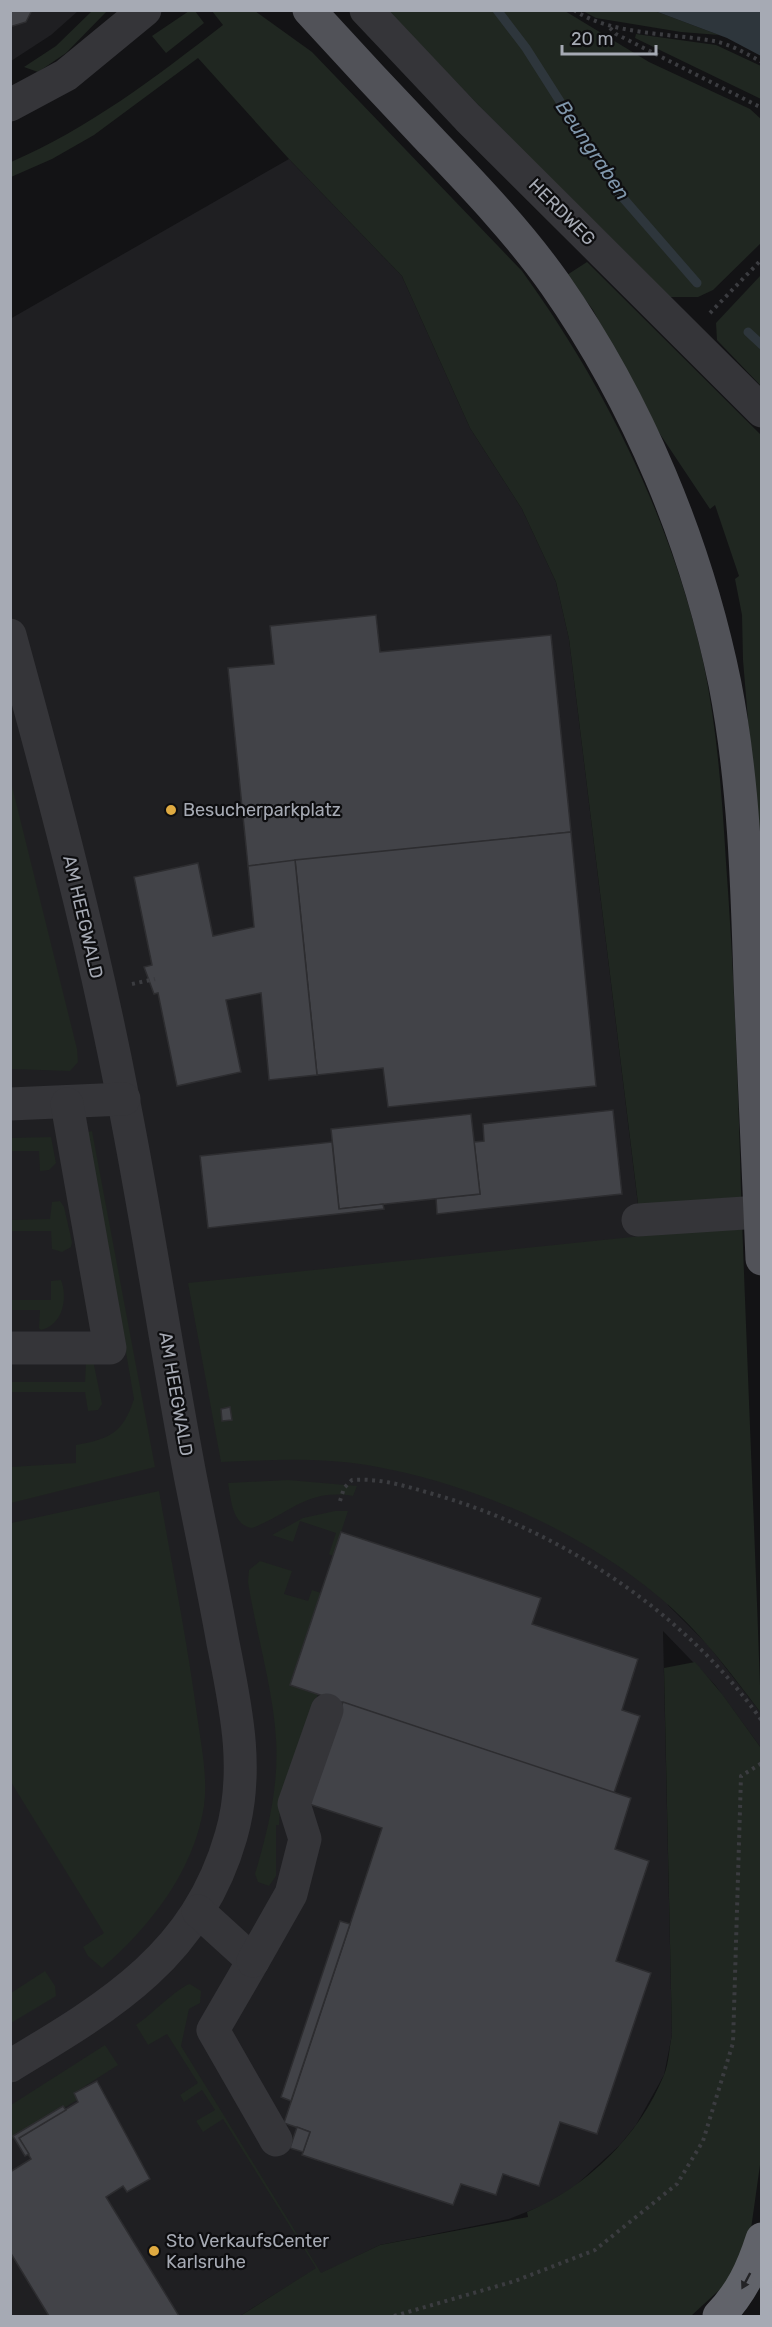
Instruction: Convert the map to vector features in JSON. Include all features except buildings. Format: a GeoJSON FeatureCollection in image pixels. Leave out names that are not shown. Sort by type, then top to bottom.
{"type":"FeatureCollection","features":[{"type":"Feature","properties":{"kind":"highway"},"geometry":{"type":"LineString","coordinates":[[719,2316],[737,2297],[751,2271],[762,2239]]}},
{"type":"Feature","properties":{"kind":"main road"},"geometry":{"type":"LineString","coordinates":[[309,10],[495,209],[552,280],[618,387],[658,471],[684,534],[706,606],[724,682],[740,785],[748,904],[762,1259]]}},
{"type":"Feature","properties":{"kind":"street"},"geometry":{"type":"LineString","coordinates":[[10,105],[66,75],[145,10]]}},
{"type":"Feature","properties":{"kind":"street","name":"HERDWEG"},"geometry":{"type":"LineString","coordinates":[[366,10],[476,126],[762,411]]}},
{"type":"Feature","properties":{"kind":"street","name":"AM HEEGWALD"},"geometry":{"type":"LineString","coordinates":[[10,635],[67,845],[124,1099],[240,1744],[242,1776],[231,1837],[219,1870],[186,1932],[136,1982],[91,2017],[10,2066]]}},
{"type":"Feature","properties":{"kind":"street"},"geometry":{"type":"LineString","coordinates":[[10,1104],[67,1104],[124,1099]]}},
{"type":"Feature","properties":{"kind":"street"},"geometry":{"type":"LineString","coordinates":[[10,1348],[110,1348],[67,1104]]}},
{"type":"Feature","properties":{"kind":"street"},"geometry":{"type":"LineString","coordinates":[[638,1220],[760,1212]]}},
{"type":"Feature","properties":{"kind":"street"},"geometry":{"type":"LineString","coordinates":[[276,2140],[213,2030],[291,1894],[305,1839],[294,1804],[327,1710]]}},
{"type":"Feature","properties":{"kind":"street"},"geometry":{"type":"LineString","coordinates":[[198,1911],[253,1961]]}},
{"type":"Feature","properties":{"kind":"path"},"geometry":{"type":"LineString","coordinates":[[574,10],[610,28],[629,28],[717,41],[762,62]]}},
{"type":"Feature","properties":{"kind":"path"},"geometry":{"type":"LineString","coordinates":[[610,28],[616,34],[762,108]]}},
{"type":"Feature","properties":{"kind":"path"},"geometry":{"type":"LineString","coordinates":[[689,339],[707,315],[762,259]]}},
{"type":"Feature","properties":{"kind":"path"},"geometry":{"type":"LineString","coordinates":[[340,1501],[344,1488],[352,1480],[377,1478],[483,1510],[527,1529],[578,1557],[669,1621],[711,1662],[762,1721]]}},
{"type":"Feature","properties":{"kind":"path"},"geometry":{"type":"LineString","coordinates":[[394,2316],[515,2281],[595,2250],[677,2184],[703,2141],[733,2043],[741,1776],[762,1763]]}},
{"type":"Feature","properties":{"kind":"shaded area"},"geometry":{"type":"Polygon","coordinates":[[[11,11],[78,11],[51,35],[11,61],[11,11]]]}},
{"type":"Feature","properties":{"kind":"shaded area"},"geometry":{"type":"Polygon","coordinates":[[[92,11],[107,11],[66,53],[38,72],[24,67],[56,46],[92,11]]]}},
{"type":"Feature","properties":{"kind":"shaded area"},"geometry":{"type":"Polygon","coordinates":[[[189,11],[195,11],[204,23],[166,53],[152,36],[189,11]]]}},
{"type":"Feature","properties":{"kind":"shaded area"},"geometry":{"type":"Polygon","coordinates":[[[212,11],[255,11],[312,52],[522,271],[553,315],[608,408],[654,506],[673,557],[689,609],[708,686],[723,812],[735,1026],[761,1713],[701,1637],[659,1597],[594,1550],[522,1512],[445,1484],[406,1473],[349,1462],[276,1460],[221,1462],[188,1283],[642,1236],[569,639],[556,582],[522,509],[470,428],[402,276],[289,159],[198,58],[94,135],[52,159],[11,177],[11,162],[67,134],[121,101],[223,25],[212,11]]]}},
{"type":"Feature","properties":{"kind":"shaded area"},"geometry":{"type":"Polygon","coordinates":[[[388,11],[565,11],[649,62],[750,109],[761,119],[761,243],[713,290],[698,297],[669,297],[533,162],[388,11]]]}},
{"type":"Feature","properties":{"kind":"shaded area"},"geometry":{"type":"Polygon","coordinates":[[[583,11],[655,11],[719,35],[681,32],[596,18],[583,11]]]}},
{"type":"Feature","properties":{"kind":"shaded area"},"geometry":{"type":"Polygon","coordinates":[[[655,11],[761,11],[761,56],[727,38],[655,11]]]}},
{"type":"Feature","properties":{"kind":"shaded area"},"geometry":{"type":"Polygon","coordinates":[[[636,34],[716,45],[761,66],[761,99],[635,38],[636,34]]]}},
{"type":"Feature","properties":{"kind":"shaded area"},"geometry":{"type":"Polygon","coordinates":[[[289,159],[402,276],[470,428],[522,509],[556,582],[569,639],[642,1237],[668,1605],[708,1645],[761,1713],[761,1748],[715,1685],[663,1631],[672,2035],[664,2075],[636,2125],[620,2145],[574,2187],[544,2205],[509,2219],[380,2245],[321,2274],[317,2268],[240,2316],[11,2316],[10,319],[289,159]]]}},
{"type":"Feature","properties":{"kind":"shaded area"},"geometry":{"type":"Polygon","coordinates":[[[587,262],[761,435],[761,876],[743,660],[742,615],[735,579],[739,576],[715,505],[710,509],[656,428],[593,310],[567,275],[587,262]]]}},
{"type":"Feature","properties":{"kind":"shaded area"},"geometry":{"type":"Polygon","coordinates":[[[761,275],[761,386],[717,340],[716,323],[761,275]]]}},
{"type":"Feature","properties":{"kind":"shaded area"},"geometry":{"type":"Polygon","coordinates":[[[10,778],[77,1049],[78,1062],[70,1071],[11,1069],[10,778]]]}},
{"type":"Feature","properties":{"kind":"shaded area"},"geometry":{"type":"Polygon","coordinates":[[[92,1131],[155,1467],[11,1503],[11,1467],[76,1463],[76,1445],[98,1440],[114,1433],[125,1420],[134,1399],[88,1132],[92,1131]]]}},
{"type":"Feature","properties":{"kind":"shaded area"},"geometry":{"type":"Polygon","coordinates":[[[51,1137],[56,1163],[49,1170],[40,1171],[39,1151],[11,1151],[11,1138],[51,1137]]]}},
{"type":"Feature","properties":{"kind":"shaded area"},"geometry":{"type":"Polygon","coordinates":[[[60,1201],[64,1207],[72,1242],[71,1247],[62,1252],[52,1249],[51,1231],[11,1231],[11,1220],[50,1219],[52,1202],[60,1201]]]}},
{"type":"Feature","properties":{"kind":"shaded area"},"geometry":{"type":"Polygon","coordinates":[[[61,1280],[64,1295],[62,1310],[59,1317],[48,1327],[41,1330],[39,1328],[40,1310],[11,1310],[11,1300],[51,1300],[51,1281],[61,1280]]]}},
{"type":"Feature","properties":{"kind":"shaded area"},"geometry":{"type":"Polygon","coordinates":[[[93,1360],[102,1404],[98,1410],[88,1411],[85,1392],[11,1392],[11,1382],[85,1382],[86,1363],[93,1360]]]}},
{"type":"Feature","properties":{"kind":"shaded area"},"geometry":{"type":"Polygon","coordinates":[[[288,1480],[357,1486],[353,1496],[323,1496],[311,1499],[252,1528],[245,1526],[236,1517],[228,1483],[288,1480]]]}},
{"type":"Feature","properties":{"kind":"shaded area"},"geometry":{"type":"Polygon","coordinates":[[[159,1491],[202,1749],[205,1772],[204,1806],[191,1853],[167,1896],[137,1935],[102,1968],[88,1956],[83,1947],[104,1933],[11,1782],[11,1523],[159,1491]]]}},
{"type":"Feature","properties":{"kind":"shaded area"},"geometry":{"type":"Polygon","coordinates":[[[335,1511],[348,1511],[333,1556],[329,1554],[336,1533],[300,1521],[293,1542],[272,1535],[303,1518],[335,1511]]]}},
{"type":"Feature","properties":{"kind":"shaded area"},"geometry":{"type":"Polygon","coordinates":[[[260,1561],[292,1571],[284,1594],[308,1601],[312,1590],[321,1593],[290,1684],[318,1694],[280,1806],[279,1825],[276,1825],[276,1876],[269,1886],[258,1882],[255,1874],[272,1808],[276,1774],[274,1720],[248,1582],[249,1570],[260,1561]]]}},
{"type":"Feature","properties":{"kind":"shaded area"},"geometry":{"type":"Polygon","coordinates":[[[695,1662],[722,1694],[761,1748],[761,2158],[751,2229],[729,2281],[691,2316],[240,2316],[316,2268],[223,2119],[203,2132],[196,2121],[215,2110],[202,2090],[184,2102],[180,2095],[198,2083],[167,2034],[148,2045],[136,2025],[185,1986],[190,1984],[201,1991],[200,2003],[189,2009],[181,2046],[321,2273],[380,2245],[528,2217],[527,2212],[570,2189],[609,2157],[640,2119],[666,2070],[672,2035],[664,1668],[695,1662]]]}},
{"type":"Feature","properties":{"kind":"shaded area"},"geometry":{"type":"Polygon","coordinates":[[[45,1971],[55,1986],[56,1996],[11,2023],[11,1993],[45,1971]]]}},
{"type":"Feature","properties":{"kind":"shaded area"},"geometry":{"type":"Polygon","coordinates":[[[105,2045],[118,2065],[74,2093],[77,2100],[11,2140],[11,2105],[105,2045]]]}},
{"type":"Feature","properties":{"kind":"waterway","name":"Beungraben"},"geometry":{"type":"LineString","coordinates":[[497,10],[526,48],[617,191],[697,283]]}},
{"type":"Feature","properties":{"kind":"waterway","name":"Beungraben"},"geometry":{"type":"LineString","coordinates":[[748,332],[762,345]]}},
{"type":"Feature","properties":{"kind":"place","name":"Besucherparkplatz"},"geometry":{"type":"Point","coordinates":[171,810]}},
{"type":"Feature","properties":{"kind":"place","name":"Sto VerkaufsCenter Karlsruhe"},"geometry":{"type":"Point","coordinates":[154,2251]}}]}
